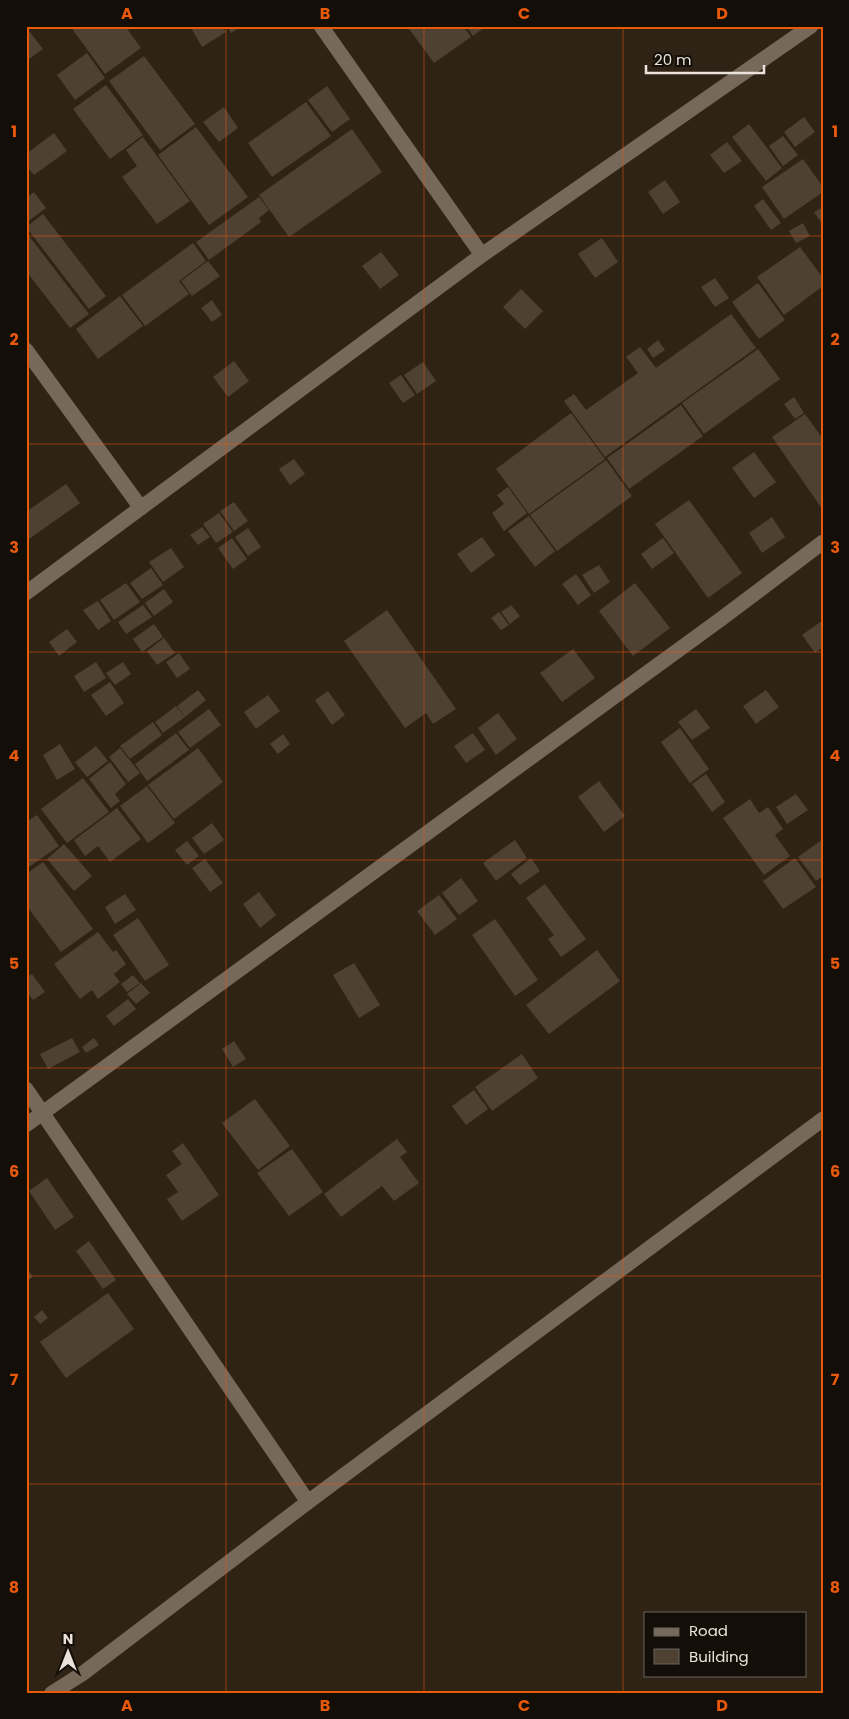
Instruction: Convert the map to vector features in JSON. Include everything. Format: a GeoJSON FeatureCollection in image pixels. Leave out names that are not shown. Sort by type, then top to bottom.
{"type":"FeatureCollection","features":[{"type":"Feature","properties":{"kind":"street"},"geometry":{"type":"LineString","coordinates":[[321,26],[482,255]]}},
{"type":"Feature","properties":{"kind":"street"},"geometry":{"type":"LineString","coordinates":[[26,593],[482,255],[810,26]]}},
{"type":"Feature","properties":{"kind":"street"},"geometry":{"type":"LineString","coordinates":[[26,350],[142,508]]}},
{"type":"Feature","properties":{"kind":"street"},"geometry":{"type":"LineString","coordinates":[[26,1125],[823,542]]}},
{"type":"Feature","properties":{"kind":"street"},"geometry":{"type":"LineString","coordinates":[[26,1090],[308,1502]]}},
{"type":"Feature","properties":{"kind":"street"},"geometry":{"type":"LineString","coordinates":[[52,1693],[82,1674],[308,1502],[823,1119]]}},
{"type":"Feature","properties":{"kind":"building"},"geometry":{"type":"Polygon","coordinates":[[[70,26],[125,26],[141,48],[105,74],[70,26]]]}},
{"type":"Feature","properties":{"kind":"building"},"geometry":{"type":"Polygon","coordinates":[[[190,26],[222,26],[226,32],[202,47],[190,26]]]}},
{"type":"Feature","properties":{"kind":"building"},"geometry":{"type":"Polygon","coordinates":[[[227,26],[242,26],[231,33],[227,26]]]}},
{"type":"Feature","properties":{"kind":"building"},"geometry":{"type":"Polygon","coordinates":[[[407,26],[463,26],[471,37],[434,63],[407,26]]]}},
{"type":"Feature","properties":{"kind":"building"},"geometry":{"type":"Polygon","coordinates":[[[466,26],[486,26],[473,36],[466,26]]]}},
{"type":"Feature","properties":{"kind":"building"},"geometry":{"type":"Polygon","coordinates":[[[29,31],[43,49],[26,61],[26,33],[29,31]]]}},
{"type":"Feature","properties":{"kind":"building"},"geometry":{"type":"Polygon","coordinates":[[[87,53],[105,78],[75,100],[57,75],[87,53]]]}},
{"type":"Feature","properties":{"kind":"building"},"geometry":{"type":"Polygon","coordinates":[[[144,56],[195,124],[160,150],[109,81],[144,56]]]}},
{"type":"Feature","properties":{"kind":"building"},"geometry":{"type":"Polygon","coordinates":[[[106,85],[143,135],[110,159],[73,109],[106,85]]]}},
{"type":"Feature","properties":{"kind":"building"},"geometry":{"type":"Polygon","coordinates":[[[327,86],[350,119],[332,132],[308,100],[327,86]]]}},
{"type":"Feature","properties":{"kind":"building"},"geometry":{"type":"Polygon","coordinates":[[[306,102],[331,136],[272,177],[248,143],[306,102]]]}},
{"type":"Feature","properties":{"kind":"building"},"geometry":{"type":"Polygon","coordinates":[[[224,107],[238,128],[219,142],[203,122],[224,107]]]}},
{"type":"Feature","properties":{"kind":"building"},"geometry":{"type":"Polygon","coordinates":[[[804,117],[815,132],[795,147],[784,132],[804,117]]]}},
{"type":"Feature","properties":{"kind":"building"},"geometry":{"type":"Polygon","coordinates":[[[749,124],[782,168],[766,181],[732,137],[749,124]]]}},
{"type":"Feature","properties":{"kind":"building"},"geometry":{"type":"Polygon","coordinates":[[[196,127],[248,197],[209,225],[158,155],[196,127]]]}},
{"type":"Feature","properties":{"kind":"building"},"geometry":{"type":"Polygon","coordinates":[[[352,129],[382,172],[289,237],[259,195],[352,129]]]}},
{"type":"Feature","properties":{"kind":"building"},"geometry":{"type":"Polygon","coordinates":[[[54,133],[67,151],[34,175],[26,166],[26,154],[54,133]]]}},
{"type":"Feature","properties":{"kind":"building"},"geometry":{"type":"Polygon","coordinates":[[[783,136],[798,155],[783,166],[769,146],[783,136]]]}},
{"type":"Feature","properties":{"kind":"building"},"geometry":{"type":"Polygon","coordinates":[[[143,137],[190,201],[157,224],[122,177],[137,166],[126,150],[143,137]]]}},
{"type":"Feature","properties":{"kind":"building"},"geometry":{"type":"Polygon","coordinates":[[[727,142],[742,161],[724,173],[710,155],[727,142]]]}},
{"type":"Feature","properties":{"kind":"building"},"geometry":{"type":"Polygon","coordinates":[[[803,159],[823,187],[823,192],[784,219],[762,187],[803,159]]]}},
{"type":"Feature","properties":{"kind":"building"},"geometry":{"type":"Polygon","coordinates":[[[665,180],[680,202],[663,214],[648,192],[665,180]]]}},
{"type":"Feature","properties":{"kind":"building"},"geometry":{"type":"Polygon","coordinates":[[[34,192],[46,208],[26,223],[26,198],[34,192]]]}},
{"type":"Feature","properties":{"kind":"building"},"geometry":{"type":"Polygon","coordinates":[[[259,197],[269,210],[259,218],[261,222],[209,260],[196,242],[259,197]]]}},
{"type":"Feature","properties":{"kind":"building"},"geometry":{"type":"Polygon","coordinates":[[[763,199],[781,223],[771,230],[754,206],[763,199]]]}},
{"type":"Feature","properties":{"kind":"building"},"geometry":{"type":"Polygon","coordinates":[[[823,207],[823,225],[814,212],[823,207]]]}},
{"type":"Feature","properties":{"kind":"building"},"geometry":{"type":"Polygon","coordinates":[[[43,214],[106,296],[89,309],[26,227],[43,214]]]}},
{"type":"Feature","properties":{"kind":"building"},"geometry":{"type":"Polygon","coordinates":[[[803,223],[810,236],[796,243],[789,231],[803,223]]]}},
{"type":"Feature","properties":{"kind":"building"},"geometry":{"type":"Polygon","coordinates":[[[26,232],[89,314],[70,328],[26,271],[26,232]]]}},
{"type":"Feature","properties":{"kind":"building"},"geometry":{"type":"Polygon","coordinates":[[[602,238],[618,262],[595,278],[578,254],[602,238]]]}},
{"type":"Feature","properties":{"kind":"building"},"geometry":{"type":"Polygon","coordinates":[[[193,243],[206,261],[179,281],[189,294],[145,326],[122,295],[193,243]]]}},
{"type":"Feature","properties":{"kind":"building"},"geometry":{"type":"Polygon","coordinates":[[[800,247],[823,278],[823,286],[784,315],[757,277],[800,247]]]}},
{"type":"Feature","properties":{"kind":"building"},"geometry":{"type":"Polygon","coordinates":[[[381,252],[399,275],[380,289],[362,266],[381,252]]]}},
{"type":"Feature","properties":{"kind":"building"},"geometry":{"type":"Polygon","coordinates":[[[208,261],[220,276],[192,296],[181,281],[208,261]]]}},
{"type":"Feature","properties":{"kind":"building"},"geometry":{"type":"Polygon","coordinates":[[[715,278],[729,298],[715,307],[701,287],[715,278]]]}},
{"type":"Feature","properties":{"kind":"building"},"geometry":{"type":"Polygon","coordinates":[[[758,283],[785,320],[759,339],[732,302],[758,283]]]}},
{"type":"Feature","properties":{"kind":"building"},"geometry":{"type":"Polygon","coordinates":[[[521,289],[543,311],[525,329],[503,307],[521,289]]]}},
{"type":"Feature","properties":{"kind":"building"},"geometry":{"type":"Polygon","coordinates":[[[120,296],[143,326],[98,359],[76,329],[120,296]]]}},
{"type":"Feature","properties":{"kind":"building"},"geometry":{"type":"Polygon","coordinates":[[[212,300],[222,315],[212,322],[201,308],[212,300]]]}},
{"type":"Feature","properties":{"kind":"building"},"geometry":{"type":"Polygon","coordinates":[[[731,314],[756,348],[605,457],[564,401],[574,394],[586,410],[638,373],[626,357],[640,347],[656,368],[731,314]]]}},
{"type":"Feature","properties":{"kind":"building"},"geometry":{"type":"Polygon","coordinates":[[[658,340],[665,350],[653,358],[647,349],[658,340]]]}},
{"type":"Feature","properties":{"kind":"building"},"geometry":{"type":"Polygon","coordinates":[[[758,349],[780,379],[704,434],[682,403],[758,349]]]}},
{"type":"Feature","properties":{"kind":"building"},"geometry":{"type":"Polygon","coordinates":[[[234,361],[249,381],[228,397],[213,377],[234,361]]]}},
{"type":"Feature","properties":{"kind":"building"},"geometry":{"type":"Polygon","coordinates":[[[423,362],[436,381],[417,394],[404,375],[423,362]]]}},
{"type":"Feature","properties":{"kind":"building"},"geometry":{"type":"Polygon","coordinates":[[[401,375],[415,395],[403,403],[389,383],[401,375]]]}},
{"type":"Feature","properties":{"kind":"building"},"geometry":{"type":"Polygon","coordinates":[[[794,397],[804,413],[795,419],[784,404],[794,397]]]}},
{"type":"Feature","properties":{"kind":"building"},"geometry":{"type":"Polygon","coordinates":[[[681,405],[703,436],[629,489],[607,458],[681,405]]]}},
{"type":"Feature","properties":{"kind":"building"},"geometry":{"type":"Polygon","coordinates":[[[571,413],[605,459],[529,514],[496,469],[571,413]]]}},
{"type":"Feature","properties":{"kind":"building"},"geometry":{"type":"Polygon","coordinates":[[[805,414],[823,439],[823,510],[772,437],[805,414]]]}},
{"type":"Feature","properties":{"kind":"building"},"geometry":{"type":"Polygon","coordinates":[[[754,452],[776,482],[754,498],[732,468],[754,452]]]}},
{"type":"Feature","properties":{"kind":"building"},"geometry":{"type":"Polygon","coordinates":[[[294,459],[305,474],[290,485],[279,469],[294,459]]]}},
{"type":"Feature","properties":{"kind":"building"},"geometry":{"type":"Polygon","coordinates":[[[606,460],[632,496],[557,551],[530,515],[606,460]]]}},
{"type":"Feature","properties":{"kind":"building"},"geometry":{"type":"Polygon","coordinates":[[[66,484],[80,503],[26,541],[26,512],[66,484]]]}},
{"type":"Feature","properties":{"kind":"building"},"geometry":{"type":"Polygon","coordinates":[[[508,487],[527,513],[504,531],[492,513],[504,504],[497,495],[508,487]]]}},
{"type":"Feature","properties":{"kind":"building"},"geometry":{"type":"Polygon","coordinates":[[[689,500],[742,573],[708,598],[655,524],[689,500]]]}},
{"type":"Feature","properties":{"kind":"building"},"geometry":{"type":"Polygon","coordinates":[[[234,502],[248,521],[234,531],[220,511],[234,502]]]}},
{"type":"Feature","properties":{"kind":"building"},"geometry":{"type":"Polygon","coordinates":[[[219,513],[233,532],[216,543],[203,524],[219,513]]]}},
{"type":"Feature","properties":{"kind":"building"},"geometry":{"type":"Polygon","coordinates":[[[529,516],[555,551],[535,567],[508,531],[529,516]]]}},
{"type":"Feature","properties":{"kind":"building"},"geometry":{"type":"Polygon","coordinates":[[[772,517],[785,537],[762,553],[749,533],[772,517]]]}},
{"type":"Feature","properties":{"kind":"building"},"geometry":{"type":"Polygon","coordinates":[[[202,527],[210,537],[198,545],[190,535],[202,527]]]}},
{"type":"Feature","properties":{"kind":"building"},"geometry":{"type":"Polygon","coordinates":[[[248,528],[261,547],[248,556],[235,537],[248,528]]]}},
{"type":"Feature","properties":{"kind":"building"},"geometry":{"type":"Polygon","coordinates":[[[482,537],[495,555],[471,573],[457,554],[482,537]]]}},
{"type":"Feature","properties":{"kind":"building"},"geometry":{"type":"Polygon","coordinates":[[[232,538],[247,559],[233,569],[218,548],[232,538]]]}},
{"type":"Feature","properties":{"kind":"building"},"geometry":{"type":"Polygon","coordinates":[[[663,538],[674,553],[652,569],[641,554],[663,538]]]}},
{"type":"Feature","properties":{"kind":"building"},"geometry":{"type":"Polygon","coordinates":[[[171,548],[184,567],[163,582],[149,562],[171,548]]]}},
{"type":"Feature","properties":{"kind":"building"},"geometry":{"type":"Polygon","coordinates":[[[599,565],[610,582],[594,593],[582,575],[599,565]]]}},
{"type":"Feature","properties":{"kind":"building"},"geometry":{"type":"Polygon","coordinates":[[[151,568],[163,585],[142,599],[130,583],[151,568]]]}},
{"type":"Feature","properties":{"kind":"building"},"geometry":{"type":"Polygon","coordinates":[[[576,574],[591,595],[578,605],[562,584],[576,574]]]}},
{"type":"Feature","properties":{"kind":"building"},"geometry":{"type":"Polygon","coordinates":[[[126,583],[140,602],[114,620],[100,600],[126,583]]]}},
{"type":"Feature","properties":{"kind":"building"},"geometry":{"type":"Polygon","coordinates":[[[635,583],[670,628],[633,656],[599,611],[635,583]]]}},
{"type":"Feature","properties":{"kind":"building"},"geometry":{"type":"Polygon","coordinates":[[[164,589],[173,602],[154,616],[145,603],[164,589]]]}},
{"type":"Feature","properties":{"kind":"building"},"geometry":{"type":"Polygon","coordinates":[[[98,601],[111,621],[98,630],[83,610],[98,601]]]}},
{"type":"Feature","properties":{"kind":"building"},"geometry":{"type":"Polygon","coordinates":[[[143,605],[152,617],[126,634],[118,622],[143,605]]]}},
{"type":"Feature","properties":{"kind":"building"},"geometry":{"type":"Polygon","coordinates":[[[511,605],[520,616],[510,624],[501,612],[511,605]]]}},
{"type":"Feature","properties":{"kind":"building"},"geometry":{"type":"Polygon","coordinates":[[[387,610],[456,709],[433,724],[426,713],[405,728],[344,641],[387,610]]]}},
{"type":"Feature","properties":{"kind":"building"},"geometry":{"type":"Polygon","coordinates":[[[499,612],[509,625],[501,630],[491,618],[499,612]]]}},
{"type":"Feature","properties":{"kind":"building"},"geometry":{"type":"Polygon","coordinates":[[[823,620],[823,647],[815,653],[802,635],[823,620]]]}},
{"type":"Feature","properties":{"kind":"building"},"geometry":{"type":"Polygon","coordinates":[[[154,624],[163,637],[142,652],[133,639],[154,624]]]}},
{"type":"Feature","properties":{"kind":"building"},"geometry":{"type":"Polygon","coordinates":[[[67,629],[77,642],[59,656],[49,642],[67,629]]]}},
{"type":"Feature","properties":{"kind":"building"},"geometry":{"type":"Polygon","coordinates":[[[164,638],[175,653],[157,665],[147,651],[164,638]]]}},
{"type":"Feature","properties":{"kind":"building"},"geometry":{"type":"Polygon","coordinates":[[[573,649],[595,678],[562,702],[540,673],[573,649]]]}},
{"type":"Feature","properties":{"kind":"building"},"geometry":{"type":"Polygon","coordinates":[[[179,653],[190,669],[177,678],[166,662],[179,653]]]}},
{"type":"Feature","properties":{"kind":"building"},"geometry":{"type":"Polygon","coordinates":[[[96,662],[106,678],[84,692],[74,676],[96,662]]]}},
{"type":"Feature","properties":{"kind":"building"},"geometry":{"type":"Polygon","coordinates":[[[123,662],[131,674],[115,685],[106,673],[123,662]]]}},
{"type":"Feature","properties":{"kind":"building"},"geometry":{"type":"Polygon","coordinates":[[[110,682],[124,703],[106,716],[91,695],[110,682]]]}},
{"type":"Feature","properties":{"kind":"building"},"geometry":{"type":"Polygon","coordinates":[[[198,690],[206,700],[185,717],[177,706],[198,690]]]}},
{"type":"Feature","properties":{"kind":"building"},"geometry":{"type":"Polygon","coordinates":[[[766,690],[779,707],[756,724],[743,706],[766,690]]]}},
{"type":"Feature","properties":{"kind":"building"},"geometry":{"type":"Polygon","coordinates":[[[328,691],[345,715],[332,725],[315,700],[328,691]]]}},
{"type":"Feature","properties":{"kind":"building"},"geometry":{"type":"Polygon","coordinates":[[[268,695],[280,711],[256,729],[244,712],[268,695]]]}},
{"type":"Feature","properties":{"kind":"building"},"geometry":{"type":"Polygon","coordinates":[[[176,706],[185,717],[163,733],[155,722],[176,706]]]}},
{"type":"Feature","properties":{"kind":"building"},"geometry":{"type":"Polygon","coordinates":[[[209,709],[221,725],[190,748],[178,732],[209,709]]]}},
{"type":"Feature","properties":{"kind":"building"},"geometry":{"type":"Polygon","coordinates":[[[696,709],[710,728],[692,740],[678,722],[696,709]]]}},
{"type":"Feature","properties":{"kind":"building"},"geometry":{"type":"Polygon","coordinates":[[[498,713],[517,739],[496,755],[478,728],[498,713]]]}},
{"type":"Feature","properties":{"kind":"building"},"geometry":{"type":"Polygon","coordinates":[[[153,722],[162,735],[130,759],[120,746],[153,722]]]}},
{"type":"Feature","properties":{"kind":"building"},"geometry":{"type":"Polygon","coordinates":[[[680,728],[709,769],[690,783],[661,742],[680,728]]]}},
{"type":"Feature","properties":{"kind":"building"},"geometry":{"type":"Polygon","coordinates":[[[176,733],[189,750],[147,781],[135,764],[176,733]]]}},
{"type":"Feature","properties":{"kind":"building"},"geometry":{"type":"Polygon","coordinates":[[[473,733],[485,750],[466,763],[454,746],[473,733]]]}},
{"type":"Feature","properties":{"kind":"building"},"geometry":{"type":"Polygon","coordinates":[[[283,734],[290,744],[278,754],[270,744],[283,734]]]}},
{"type":"Feature","properties":{"kind":"building"},"geometry":{"type":"Polygon","coordinates":[[[60,744],[75,769],[57,780],[43,755],[60,744]]]}},
{"type":"Feature","properties":{"kind":"building"},"geometry":{"type":"Polygon","coordinates":[[[96,746],[108,761],[87,777],[75,762],[96,746]]]}},
{"type":"Feature","properties":{"kind":"building"},"geometry":{"type":"Polygon","coordinates":[[[120,748],[140,773],[128,782],[109,757],[120,748]]]}},
{"type":"Feature","properties":{"kind":"building"},"geometry":{"type":"Polygon","coordinates":[[[198,748],[223,782],[174,819],[148,785],[198,748]]]}},
{"type":"Feature","properties":{"kind":"building"},"geometry":{"type":"Polygon","coordinates":[[[110,762],[126,784],[115,794],[120,801],[111,808],[89,779],[110,762]]]}},
{"type":"Feature","properties":{"kind":"building"},"geometry":{"type":"Polygon","coordinates":[[[706,774],[725,802],[712,812],[692,784],[706,774]]]}},
{"type":"Feature","properties":{"kind":"building"},"geometry":{"type":"Polygon","coordinates":[[[83,778],[109,812],[67,843],[41,809],[83,778]]]}},
{"type":"Feature","properties":{"kind":"building"},"geometry":{"type":"Polygon","coordinates":[[[599,781],[625,816],[604,832],[578,797],[599,781]]]}},
{"type":"Feature","properties":{"kind":"building"},"geometry":{"type":"Polygon","coordinates":[[[147,786],[175,823],[148,843],[120,806],[147,786]]]}},
{"type":"Feature","properties":{"kind":"building"},"geometry":{"type":"Polygon","coordinates":[[[796,794],[808,810],[787,824],[776,807],[796,794]]]}},
{"type":"Feature","properties":{"kind":"building"},"geometry":{"type":"Polygon","coordinates":[[[750,799],[759,813],[768,807],[783,829],[775,835],[790,856],[764,875],[723,818],[750,799]]]}},
{"type":"Feature","properties":{"kind":"building"},"geometry":{"type":"Polygon","coordinates":[[[117,808],[141,839],[110,862],[98,846],[85,856],[74,840],[117,808]]]}},
{"type":"Feature","properties":{"kind":"building"},"geometry":{"type":"Polygon","coordinates":[[[37,815],[59,846],[26,869],[26,822],[37,815]]]}},
{"type":"Feature","properties":{"kind":"building"},"geometry":{"type":"Polygon","coordinates":[[[212,823],[224,840],[204,854],[192,838],[212,823]]]}},
{"type":"Feature","properties":{"kind":"building"},"geometry":{"type":"Polygon","coordinates":[[[823,839],[823,876],[816,881],[798,857],[823,839]]]}},
{"type":"Feature","properties":{"kind":"building"},"geometry":{"type":"Polygon","coordinates":[[[515,840],[527,858],[496,881],[483,863],[515,840]]]}},
{"type":"Feature","properties":{"kind":"building"},"geometry":{"type":"Polygon","coordinates":[[[187,841],[199,856],[187,865],[175,850],[187,841]]]}},
{"type":"Feature","properties":{"kind":"building"},"geometry":{"type":"Polygon","coordinates":[[[64,844],[92,876],[74,891],[47,859],[64,844]]]}},
{"type":"Feature","properties":{"kind":"building"},"geometry":{"type":"Polygon","coordinates":[[[531,858],[540,871],[520,885],[511,874],[531,858]]]}},
{"type":"Feature","properties":{"kind":"building"},"geometry":{"type":"Polygon","coordinates":[[[795,858],[816,887],[783,909],[763,881],[795,858]]]}},
{"type":"Feature","properties":{"kind":"building"},"geometry":{"type":"Polygon","coordinates":[[[205,859],[223,883],[210,892],[192,868],[205,859]]]}},
{"type":"Feature","properties":{"kind":"building"},"geometry":{"type":"Polygon","coordinates":[[[43,862],[93,929],[61,952],[26,905],[26,874],[43,862]]]}},
{"type":"Feature","properties":{"kind":"building"},"geometry":{"type":"Polygon","coordinates":[[[461,878],[478,901],[459,915],[442,893],[461,878]]]}},
{"type":"Feature","properties":{"kind":"building"},"geometry":{"type":"Polygon","coordinates":[[[545,884],[586,939],[561,957],[548,939],[554,935],[526,898],[545,884]]]}},
{"type":"Feature","properties":{"kind":"building"},"geometry":{"type":"Polygon","coordinates":[[[259,892],[276,915],[260,928],[243,904],[259,892]]]}},
{"type":"Feature","properties":{"kind":"building"},"geometry":{"type":"Polygon","coordinates":[[[125,894],[136,910],[115,924],[105,907],[125,894]]]}},
{"type":"Feature","properties":{"kind":"building"},"geometry":{"type":"Polygon","coordinates":[[[439,895],[457,919],[435,935],[417,911],[439,895]]]}},
{"type":"Feature","properties":{"kind":"building"},"geometry":{"type":"Polygon","coordinates":[[[138,918],[169,965],[145,981],[113,935],[138,918]]]}},
{"type":"Feature","properties":{"kind":"building"},"geometry":{"type":"Polygon","coordinates":[[[495,919],[538,980],[515,996],[472,935],[495,919]]]}},
{"type":"Feature","properties":{"kind":"building"},"geometry":{"type":"Polygon","coordinates":[[[98,932],[113,952],[116,950],[126,964],[114,974],[120,982],[98,999],[92,990],[80,999],[54,964],[98,932]]]}},
{"type":"Feature","properties":{"kind":"building"},"geometry":{"type":"Polygon","coordinates":[[[597,950],[620,981],[549,1034],[526,1005],[597,950]]]}},
{"type":"Feature","properties":{"kind":"building"},"geometry":{"type":"Polygon","coordinates":[[[354,963],[380,1005],[359,1018],[333,975],[354,963]]]}},
{"type":"Feature","properties":{"kind":"building"},"geometry":{"type":"Polygon","coordinates":[[[32,974],[45,992],[33,1000],[26,991],[26,978],[32,974]]]}},
{"type":"Feature","properties":{"kind":"building"},"geometry":{"type":"Polygon","coordinates":[[[133,975],[140,983],[127,992],[121,984],[133,975]]]}},
{"type":"Feature","properties":{"kind":"building"},"geometry":{"type":"Polygon","coordinates":[[[141,983],[150,993],[136,1004],[127,994],[141,983]]]}},
{"type":"Feature","properties":{"kind":"building"},"geometry":{"type":"Polygon","coordinates":[[[128,999],[136,1009],[114,1026],[106,1016],[128,999]]]}},
{"type":"Feature","properties":{"kind":"building"},"geometry":{"type":"Polygon","coordinates":[[[72,1038],[80,1052],[48,1069],[40,1054],[72,1038]]]}},
{"type":"Feature","properties":{"kind":"building"},"geometry":{"type":"Polygon","coordinates":[[[94,1038],[99,1045],[86,1053],[82,1047],[94,1038]]]}},
{"type":"Feature","properties":{"kind":"building"},"geometry":{"type":"Polygon","coordinates":[[[234,1041],[246,1059],[233,1067],[222,1049],[234,1041]]]}},
{"type":"Feature","properties":{"kind":"building"},"geometry":{"type":"Polygon","coordinates":[[[522,1054],[538,1078],[492,1111],[475,1087],[522,1054]]]}},
{"type":"Feature","properties":{"kind":"building"},"geometry":{"type":"Polygon","coordinates":[[[474,1090],[488,1109],[466,1125],[452,1106],[474,1090]]]}},
{"type":"Feature","properties":{"kind":"building"},"geometry":{"type":"Polygon","coordinates":[[[255,1099],[290,1146],[258,1170],[222,1123],[255,1099]]]}},
{"type":"Feature","properties":{"kind":"building"},"geometry":{"type":"Polygon","coordinates":[[[397,1139],[407,1152],[400,1157],[419,1183],[394,1201],[382,1186],[341,1217],[324,1194],[397,1139]]]}},
{"type":"Feature","properties":{"kind":"building"},"geometry":{"type":"Polygon","coordinates":[[[183,1143],[219,1195],[182,1221],[167,1199],[178,1192],[166,1175],[182,1164],[172,1151],[183,1143]]]}},
{"type":"Feature","properties":{"kind":"building"},"geometry":{"type":"Polygon","coordinates":[[[292,1149],[323,1192],[289,1216],[257,1173],[292,1149]]]}},
{"type":"Feature","properties":{"kind":"building"},"geometry":{"type":"Polygon","coordinates":[[[47,1178],[74,1217],[55,1230],[29,1191],[47,1178]]]}},
{"type":"Feature","properties":{"kind":"building"},"geometry":{"type":"Polygon","coordinates":[[[89,1241],[116,1280],[103,1289],[76,1251],[89,1241]]]}},
{"type":"Feature","properties":{"kind":"building"},"geometry":{"type":"Polygon","coordinates":[[[26,1267],[33,1277],[26,1282],[26,1267]]]}},
{"type":"Feature","properties":{"kind":"building"},"geometry":{"type":"Polygon","coordinates":[[[108,1293],[134,1329],[66,1378],[40,1342],[108,1293]]]}},
{"type":"Feature","properties":{"kind":"building"},"geometry":{"type":"Polygon","coordinates":[[[42,1310],[48,1318],[40,1324],[34,1317],[42,1310]]]}}]}
